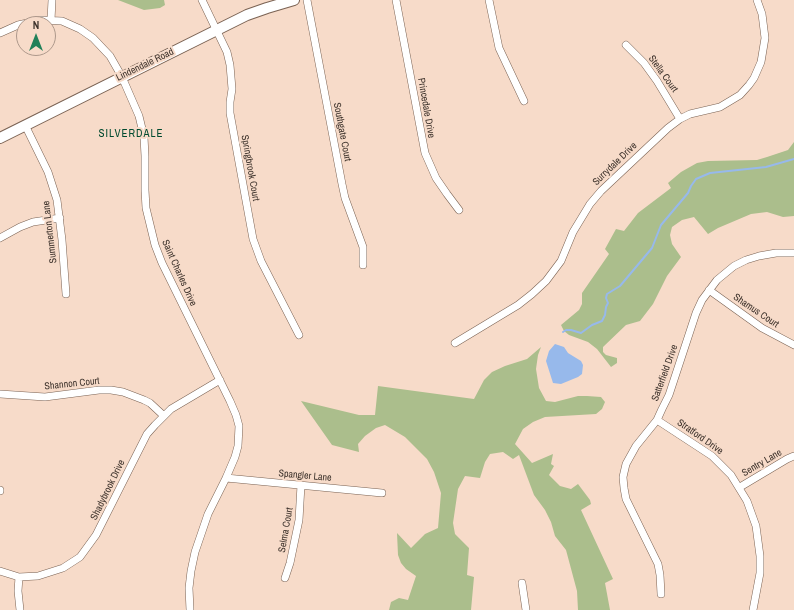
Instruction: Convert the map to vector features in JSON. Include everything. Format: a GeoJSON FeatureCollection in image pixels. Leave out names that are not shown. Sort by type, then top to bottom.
{"type":"FeatureCollection","features":[{"type":"Feature","properties":{"kind":"street"},"geometry":{"type":"LineString","coordinates":[[51,16],[52,0]]}},
{"type":"Feature","properties":{"kind":"street","name":"Springbrook Court"},"geometry":{"type":"LineString","coordinates":[[202,0],[227,52],[230,64],[232,88],[230,113],[253,239],[261,261],[299,335]]}},
{"type":"Feature","properties":{"kind":"street","name":"Lindendale Road"},"geometry":{"type":"LineString","coordinates":[[0,138],[247,15],[294,0]]}},
{"type":"Feature","properties":{"kind":"street","name":"Southgate Court"},"geometry":{"type":"LineString","coordinates":[[307,0],[343,191],[363,247],[363,265]]}},
{"type":"Feature","properties":{"kind":"street","name":"Princedale Drive"},"geometry":{"type":"LineString","coordinates":[[396,0],[425,153],[436,178],[459,210]]}},
{"type":"Feature","properties":{"kind":"street"},"geometry":{"type":"LineString","coordinates":[[489,0],[499,48],[524,101]]}},
{"type":"Feature","properties":{"kind":"street","name":"Surrydale Drive"},"geometry":{"type":"LineString","coordinates":[[455,343],[518,305],[546,281],[561,261],[573,232],[590,204],[668,128],[690,114],[720,107],[740,95],[754,78],[761,62],[765,38],[762,14],[757,0]]}},
{"type":"Feature","properties":{"kind":"street","name":"Saint Charles Drive"},"geometry":{"type":"LineString","coordinates":[[56,21],[69,24],[80,29],[93,38],[110,56],[122,77],[139,116],[144,137],[146,208],[155,245],[162,263],[234,408],[238,426],[238,446],[226,478],[208,514],[195,552],[189,588],[190,610]]}},
{"type":"Feature","properties":{"kind":"street","name":"Saint Charles Drive"},"geometry":{"type":"LineString","coordinates":[[0,33],[16,26]]}},
{"type":"Feature","properties":{"kind":"street","name":"Stella Court"},"geometry":{"type":"LineString","coordinates":[[626,45],[644,63],[657,81],[680,119]]}},
{"type":"Feature","properties":{"kind":"street","name":"Summerton Lane"},"geometry":{"type":"LineString","coordinates":[[25,125],[48,172],[57,200],[60,218],[66,294]]}},
{"type":"Feature","properties":{"kind":"street"},"geometry":{"type":"LineString","coordinates":[[0,238],[20,226],[33,222],[60,218]]}},
{"type":"Feature","properties":{"kind":"street","name":"Satterfield Drive"},"geometry":{"type":"LineString","coordinates":[[661,594],[661,579],[658,564],[626,500],[624,471],[630,455],[657,420],[669,395],[696,313],[709,290],[723,274],[746,260],[776,253],[794,253]]}},
{"type":"Feature","properties":{"kind":"street","name":"Shamus Court"},"geometry":{"type":"LineString","coordinates":[[709,290],[762,328],[794,345]]}},
{"type":"Feature","properties":{"kind":"street","name":"Shadybrook Drive"},"geometry":{"type":"LineString","coordinates":[[0,571],[19,576],[38,576],[63,568],[80,558],[96,535],[147,434],[164,416],[179,404],[220,380]]}},
{"type":"Feature","properties":{"kind":"street","name":"Shannon Court"},"geometry":{"type":"LineString","coordinates":[[0,394],[45,397],[99,390],[111,390],[124,392],[144,400],[150,403],[164,416]]}},
{"type":"Feature","properties":{"kind":"street","name":"Stratford Drive"},"geometry":{"type":"LineString","coordinates":[[657,420],[712,456],[731,475],[740,487],[754,518],[759,540],[760,573],[753,610]]}},
{"type":"Feature","properties":{"kind":"street","name":"Sentry Lane"},"geometry":{"type":"LineString","coordinates":[[740,487],[794,456]]}},
{"type":"Feature","properties":{"kind":"street","name":"Spangler Lane"},"geometry":{"type":"LineString","coordinates":[[226,478],[382,493]]}},
{"type":"Feature","properties":{"kind":"street","name":"Selma Court"},"geometry":{"type":"LineString","coordinates":[[285,578],[290,563],[299,520],[301,485]]}},
{"type":"Feature","properties":{"kind":"street"},"geometry":{"type":"LineString","coordinates":[[19,576],[18,591],[20,610]]}},
{"type":"Feature","properties":{"kind":"street"},"geometry":{"type":"LineString","coordinates":[[522,583],[526,610]]}},
{"type":"Feature","properties":{"kind":"green space"},"geometry":{"type":"Polygon","coordinates":[[[118,0],[164,0],[165,5],[160,8],[144,10],[118,0]]]}},
{"type":"Feature","properties":{"kind":"green space"},"geometry":{"type":"Polygon","coordinates":[[[794,142],[794,216],[783,217],[767,212],[751,214],[718,228],[708,234],[694,217],[682,220],[672,227],[670,235],[672,244],[681,257],[667,276],[653,304],[640,321],[626,325],[603,347],[603,352],[606,355],[617,358],[617,363],[611,367],[597,349],[588,342],[569,335],[564,331],[561,325],[579,310],[582,304],[582,293],[609,254],[605,249],[616,229],[624,231],[638,213],[671,188],[668,183],[681,172],[697,163],[708,161],[757,160],[788,150],[794,142]]]}},
{"type":"Feature","properties":{"kind":"green space"},"geometry":{"type":"Polygon","coordinates":[[[541,347],[536,369],[539,388],[546,401],[555,402],[578,396],[587,396],[601,397],[605,402],[602,409],[596,414],[545,417],[533,422],[523,429],[515,444],[532,463],[553,454],[551,464],[554,466],[549,475],[560,486],[571,489],[578,484],[590,500],[591,504],[581,510],[613,579],[605,583],[610,610],[578,610],[577,591],[566,550],[555,536],[551,522],[545,510],[534,495],[519,455],[513,459],[503,452],[490,454],[485,462],[480,478],[465,476],[458,489],[453,523],[455,534],[469,548],[467,575],[474,577],[471,610],[389,610],[391,602],[399,598],[408,600],[416,576],[406,569],[401,563],[398,555],[397,533],[411,548],[425,534],[438,528],[441,493],[434,472],[427,459],[405,437],[385,425],[376,428],[365,436],[358,444],[359,452],[332,445],[301,401],[359,415],[375,415],[378,386],[474,399],[484,380],[492,372],[527,359],[541,347]]]}},
{"type":"Feature","properties":{"kind":"water"},"geometry":{"type":"Polygon","coordinates":[[[555,344],[564,347],[568,353],[581,361],[583,365],[582,374],[561,384],[553,383],[546,361],[549,351],[555,344]]]}},
{"type":"Feature","properties":{"kind":"waterway"},"geometry":{"type":"LineString","coordinates":[[563,332],[566,330],[571,330],[581,333],[592,325],[602,321],[608,303],[606,298],[607,294],[620,286],[652,248],[661,225],[688,193],[696,179],[710,173],[766,167],[794,159]]}},
{"type":"Feature","properties":{"kind":"district","name":"SILVERDALE"},"geometry":{"type":"Point","coordinates":[131,134]}}]}
